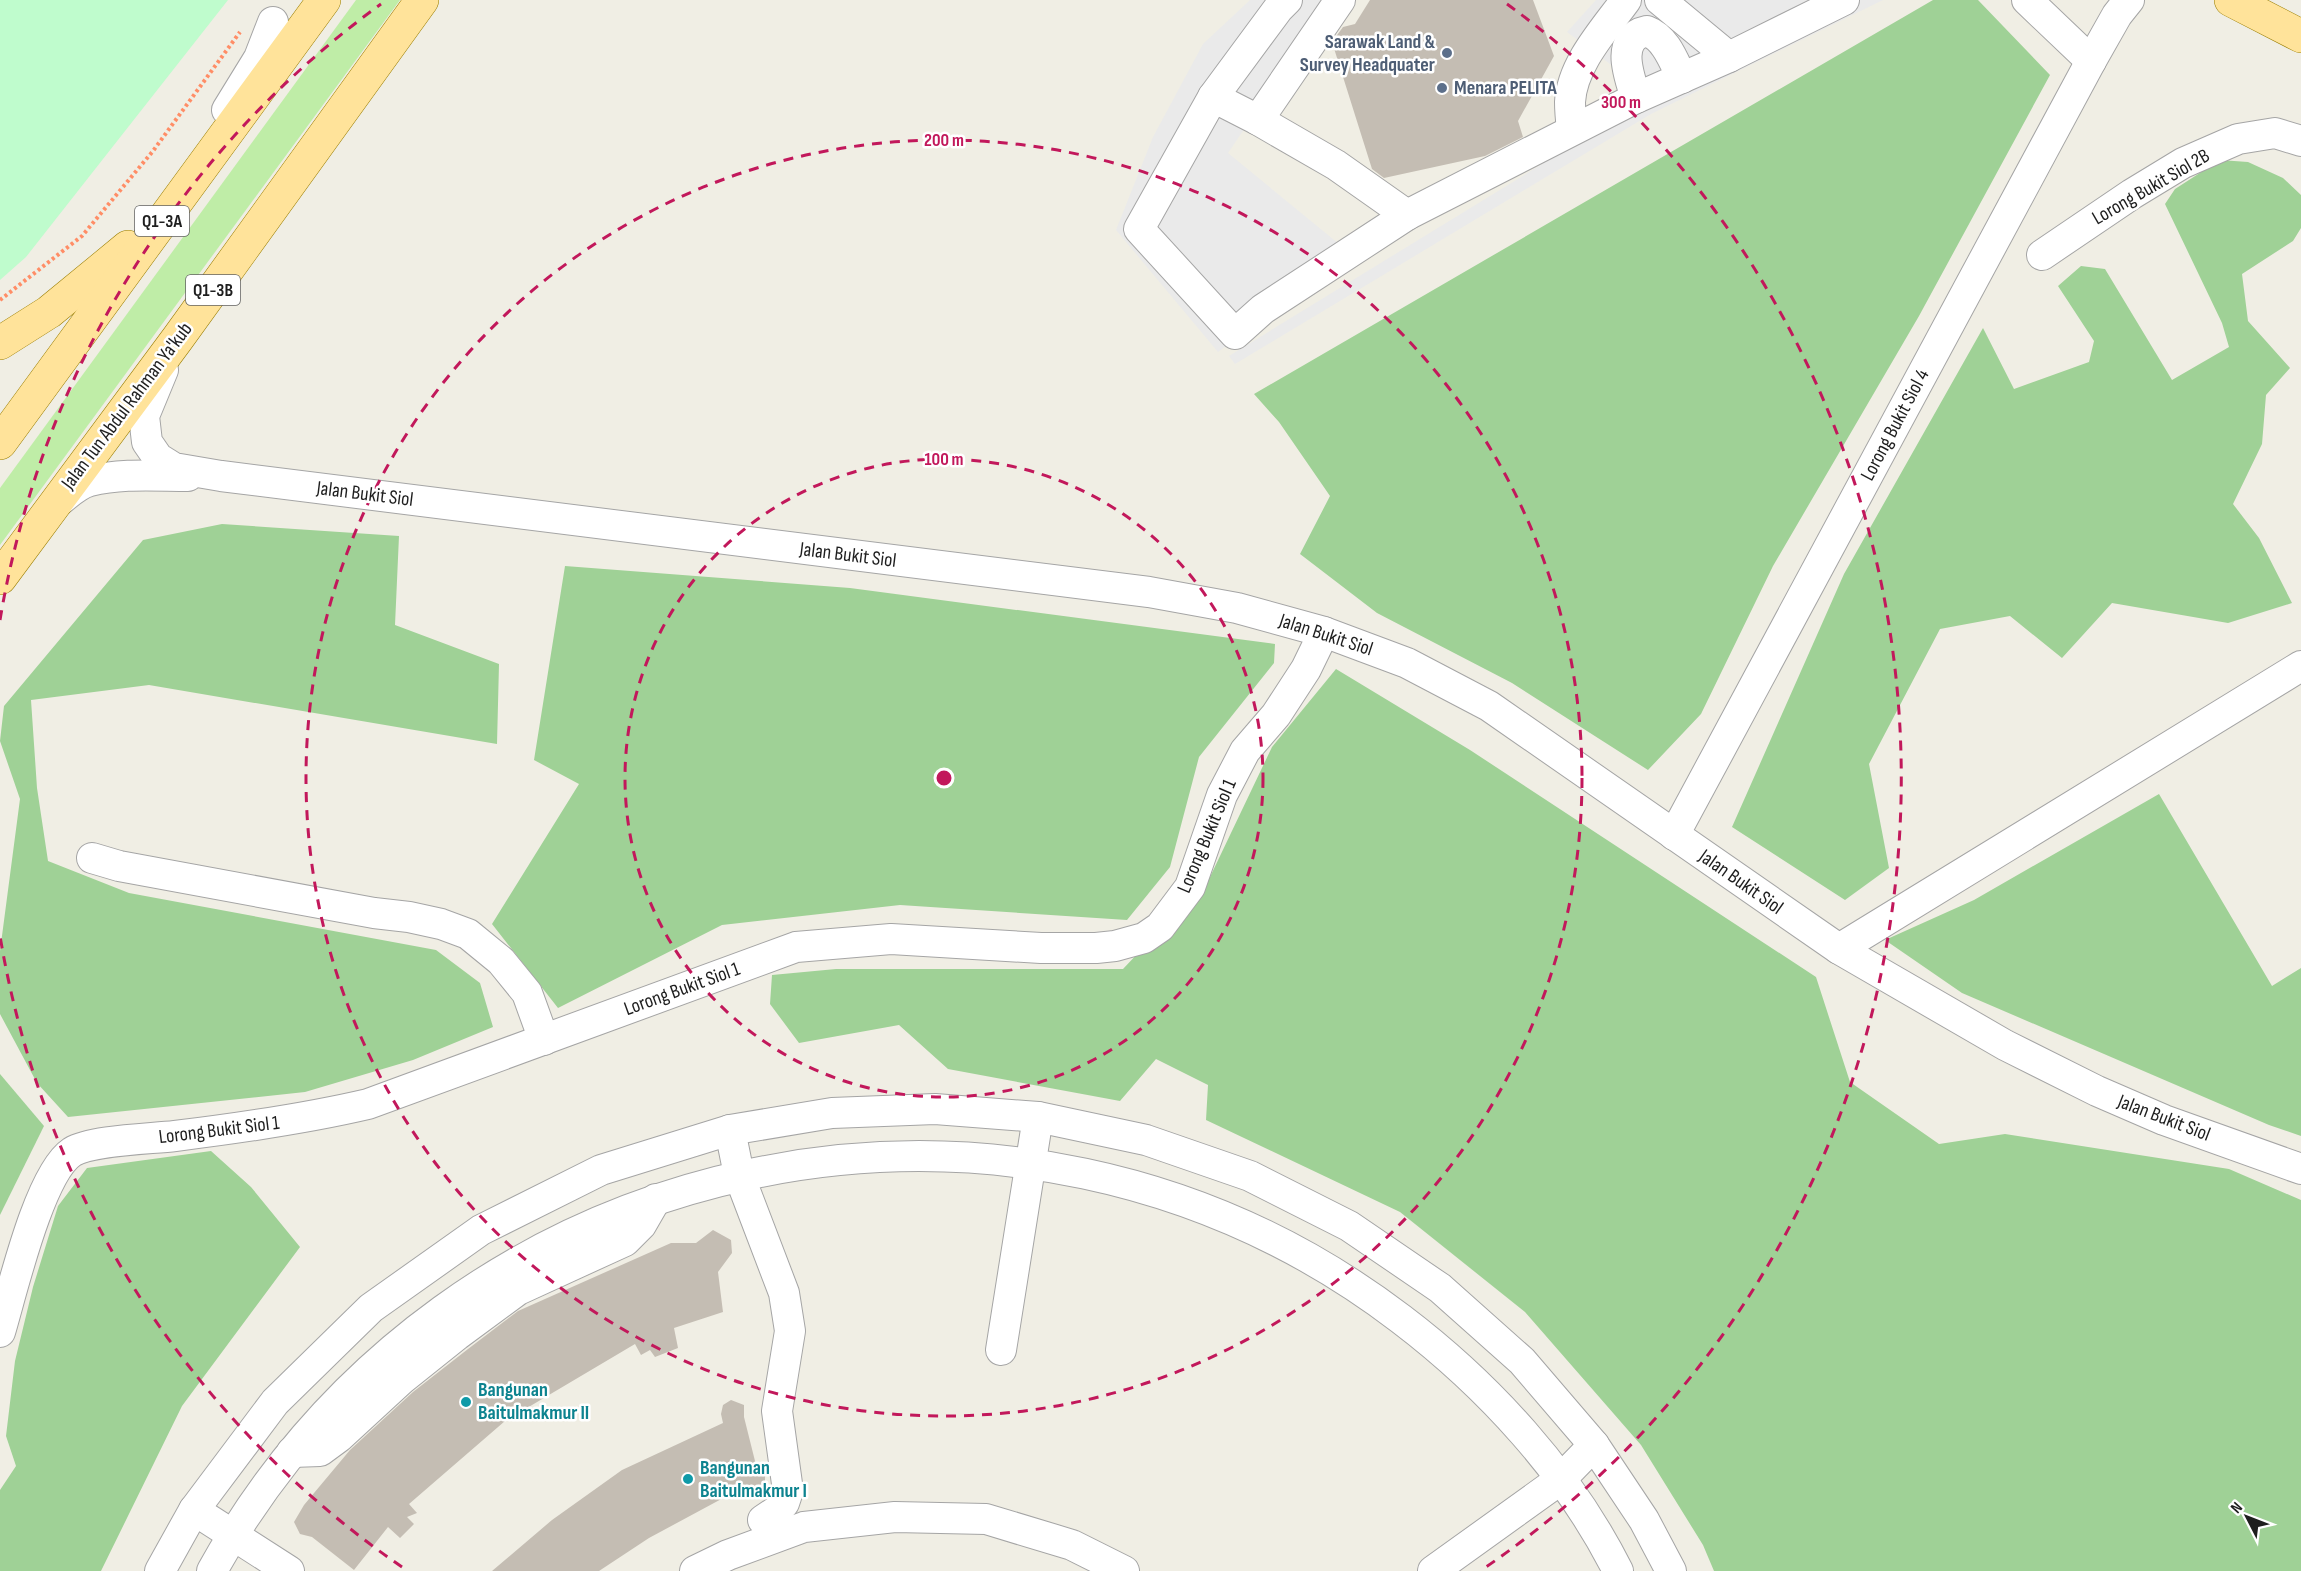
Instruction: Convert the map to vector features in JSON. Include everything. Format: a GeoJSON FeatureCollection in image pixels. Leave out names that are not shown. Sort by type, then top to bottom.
{"type":"FeatureCollection","features":[{"type":"Feature","properties":{"kind":"main road","name":"Q1-3A"},"geometry":{"type":"LineString","coordinates":[[0,443],[324,0]]}},
{"type":"Feature","properties":{"kind":"main road","name":"Jalan Tun Abdul Rahman Ya'kub"},"geometry":{"type":"LineString","coordinates":[[0,578],[178,338],[422,0]]}},
{"type":"Feature","properties":{"kind":"main road"},"geometry":{"type":"LineString","coordinates":[[2231,0],[2301,36]]}},
{"type":"Feature","properties":{"kind":"main road"},"geometry":{"type":"LineString","coordinates":[[0,343],[49,312],[126,249],[232,125]]}},
{"type":"Feature","properties":{"kind":"street"},"geometry":{"type":"LineString","coordinates":[[1287,0],[1213,97],[1139,229],[1234,334],[1263,309],[1407,215],[1636,98],[1729,57],[1844,0]]}},
{"type":"Feature","properties":{"kind":"street"},"geometry":{"type":"LineString","coordinates":[[1258,120],[1340,0]]}},
{"type":"Feature","properties":{"kind":"street"},"geometry":{"type":"LineString","coordinates":[[1572,130],[1570,102],[1578,75],[1601,34],[1626,0]]}},
{"type":"Feature","properties":{"kind":"street"},"geometry":{"type":"LineString","coordinates":[[1660,0],[1729,57]]}},
{"type":"Feature","properties":{"kind":"street"},"geometry":{"type":"LineString","coordinates":[[2027,0],[2091,61]]}},
{"type":"Feature","properties":{"kind":"street","name":"Lorong Bukit Siol 4"},"geometry":{"type":"LineString","coordinates":[[1674,835],[2122,5]]}},
{"type":"Feature","properties":{"kind":"street"},"geometry":{"type":"LineString","coordinates":[[174,193],[259,58],[273,22]]}},
{"type":"Feature","properties":{"kind":"street"},"geometry":{"type":"LineString","coordinates":[[1636,98],[1627,70],[1626,57],[1633,38],[1641,33],[1647,31],[1659,38],[1669,51],[1682,78]]}},
{"type":"Feature","properties":{"kind":"street"},"geometry":{"type":"LineString","coordinates":[[1213,97],[1336,165],[1407,215]]}},
{"type":"Feature","properties":{"kind":"street","name":"Lorong Bukit Siol 2B"},"geometry":{"type":"LineString","coordinates":[[2042,255],[2132,194],[2183,163],[2247,138],[2275,133],[2301,141]]}},
{"type":"Feature","properties":{"kind":"street"},"geometry":{"type":"LineString","coordinates":[[178,338],[156,383],[144,416],[147,442],[158,458],[174,468],[221,476]]}},
{"type":"Feature","properties":{"kind":"street"},"geometry":{"type":"LineString","coordinates":[[52,507],[74,489],[89,481],[114,477],[221,476]]}},
{"type":"Feature","properties":{"kind":"street","name":"Jalan Bukit Siol"},"geometry":{"type":"LineString","coordinates":[[221,476],[1149,592],[1237,608],[1324,632],[1407,663],[1489,706],[1839,949],[2005,1045],[2097,1091],[2164,1120],[2301,1169]]}},
{"type":"Feature","properties":{"kind":"street","name":"Lorong Bukit Siol 1"},"geometry":{"type":"LineString","coordinates":[[0,1332],[18,1268],[46,1186],[54,1172],[72,1152],[97,1143],[138,1141],[268,1125],[357,1107],[796,947],[891,939],[1041,948],[1096,948],[1115,946],[1144,938],[1160,927],[1190,887],[1222,795],[1245,751],[1276,715],[1306,669],[1324,632]]}},
{"type":"Feature","properties":{"kind":"street"},"geometry":{"type":"LineString","coordinates":[[1839,949],[2301,666]]}},
{"type":"Feature","properties":{"kind":"street"},"geometry":{"type":"LineString","coordinates":[[92,858],[119,866],[375,913],[409,917],[441,924],[468,934],[501,961],[527,993],[544,1040]]}},
{"type":"Feature","properties":{"kind":"street"},"geometry":{"type":"LineString","coordinates":[[160,1571],[194,1510],[274,1402],[371,1308],[481,1230],[601,1170],[730,1130],[832,1113],[935,1109],[1038,1117],[1146,1140],[1250,1176],[1349,1226],[1440,1288],[1522,1361],[1594,1445],[1644,1520],[1671,1571]]}},
{"type":"Feature","properties":{"kind":"street"},"geometry":{"type":"LineString","coordinates":[[1001,1350],[1038,1117]]}},
{"type":"Feature","properties":{"kind":"street"},"geometry":{"type":"LineString","coordinates":[[730,1130],[739,1175],[783,1293],[790,1331],[777,1410],[789,1491],[778,1510],[763,1520]]}},
{"type":"Feature","properties":{"kind":"street"},"geometry":{"type":"LineString","coordinates":[[212,1571],[233,1534],[292,1452],[361,1378],[421,1327],[494,1275],[573,1233],[656,1199],[739,1175],[836,1159],[934,1155],[1031,1163],[1120,1181],[1152,1191],[1206,1209],[1288,1246],[1366,1292],[1438,1347],[1503,1409],[1561,1479],[1610,1554],[1618,1571]]}},
{"type":"Feature","properties":{"kind":"street"},"geometry":{"type":"LineString","coordinates":[[1433,1571],[1561,1479],[1594,1445]]}},
{"type":"Feature","properties":{"kind":"street"},"geometry":{"type":"LineString","coordinates":[[194,1510],[289,1571]]}},
{"type":"Feature","properties":{"kind":"street"},"geometry":{"type":"LineString","coordinates":[[695,1571],[728,1555],[804,1527],[895,1517],[986,1519],[1072,1545],[1124,1571]]}},
{"type":"Feature","properties":{"kind":"path"},"geometry":{"type":"LineString","coordinates":[[0,300],[82,236],[153,151],[241,31]]}},
{"type":"Feature","properties":{"kind":"green space"},"geometry":{"type":"Polygon","coordinates":[[[0,0],[228,0],[26,257],[0,280],[0,0]]]}},
{"type":"Feature","properties":{"kind":"green space"},"geometry":{"type":"Polygon","coordinates":[[[356,0],[400,0],[0,545],[0,488],[356,0]]]}},
{"type":"Feature","properties":{"kind":"green space"},"geometry":{"type":"Polygon","coordinates":[[[1933,0],[1978,0],[2050,75],[1919,316],[1773,566],[1701,714],[1648,770],[1512,683],[1377,613],[1300,554],[1330,496],[1279,422],[1254,394],[1933,0]]]}},
{"type":"Feature","properties":{"kind":"green space"},"geometry":{"type":"Polygon","coordinates":[[[2220,160],[2248,162],[2283,178],[2301,195],[2301,228],[2293,241],[2242,274],[2248,321],[2290,368],[2266,395],[2262,444],[2233,504],[2259,538],[2292,603],[2228,623],[2112,603],[2062,658],[2010,616],[1940,629],[1869,764],[1889,868],[1845,900],[1732,827],[1844,574],[1983,328],[2014,389],[2089,362],[2094,341],[2058,286],[2081,266],[2105,269],[2172,380],[2229,347],[2222,323],[2165,204],[2175,189],[2220,160]]]}},
{"type":"Feature","properties":{"kind":"green space"},"geometry":{"type":"Polygon","coordinates":[[[222,524],[399,536],[395,625],[499,664],[497,744],[149,685],[31,700],[37,788],[48,861],[129,893],[436,950],[480,983],[493,1027],[413,1060],[305,1092],[68,1117],[37,1083],[0,1014],[0,951],[20,799],[0,741],[4,706],[143,540],[222,524]]]}},
{"type":"Feature","properties":{"kind":"green space"},"geometry":{"type":"Polygon","coordinates":[[[565,566],[850,588],[1275,644],[1274,663],[1199,757],[1170,867],[1127,920],[900,905],[722,925],[558,1008],[492,924],[579,784],[534,760],[565,566]]]}},
{"type":"Feature","properties":{"kind":"green space"},"geometry":{"type":"Polygon","coordinates":[[[1336,669],[1470,750],[1816,977],[1850,1082],[1939,1144],[2005,1134],[2229,1169],[2301,1200],[2301,1571],[1714,1571],[1703,1545],[1641,1445],[1525,1312],[1400,1212],[1206,1120],[1208,1085],[1156,1059],[1120,1101],[948,1069],[899,1025],[799,1043],[770,1004],[772,975],[836,969],[1123,969],[1210,877],[1272,747],[1336,669]]]}},
{"type":"Feature","properties":{"kind":"green space"},"geometry":{"type":"Polygon","coordinates":[[[2159,794],[2272,986],[2301,968],[2301,1136],[2269,1125],[1962,993],[1885,940],[1974,900],[2159,794]]]}},
{"type":"Feature","properties":{"kind":"green space"},"geometry":{"type":"Polygon","coordinates":[[[0,1074],[44,1126],[0,1215],[0,1074]]]}},
{"type":"Feature","properties":{"kind":"green space"},"geometry":{"type":"Polygon","coordinates":[[[211,1151],[251,1187],[300,1247],[182,1406],[101,1571],[0,1571],[0,1490],[16,1466],[6,1436],[15,1361],[33,1287],[58,1206],[87,1168],[211,1151]]]}},
{"type":"Feature","properties":{"kind":"shaded area"},"geometry":{"type":"Polygon","coordinates":[[[1250,0],[1332,0],[1228,153],[1350,253],[1218,352],[1116,230],[1153,137],[1203,44],[1250,0]]]}},
{"type":"Feature","properties":{"kind":"shaded area"},"geometry":{"type":"Polygon","coordinates":[[[1596,0],[1883,0],[1651,114],[1235,364],[1229,356],[1653,96],[1567,32],[1596,0]]]}},
{"type":"Feature","properties":{"kind":"building","name":"Menara PELITA"},"geometry":{"type":"Polygon","coordinates":[[[1370,0],[1533,0],[1554,56],[1518,121],[1523,137],[1485,156],[1384,178],[1372,169],[1332,42],[1343,27],[1355,24],[1370,0]]]}},
{"type":"Feature","properties":{"kind":"building","name":"Bangunan Baitulmakmur II"},"geometry":{"type":"Polygon","coordinates":[[[713,1230],[731,1240],[732,1253],[718,1272],[723,1312],[674,1328],[678,1348],[655,1357],[650,1350],[641,1355],[635,1344],[505,1421],[409,1504],[417,1513],[407,1517],[414,1524],[400,1538],[388,1527],[354,1570],[312,1537],[300,1534],[294,1522],[304,1505],[350,1450],[413,1392],[518,1311],[671,1243],[696,1243],[713,1230]]]}},
{"type":"Feature","properties":{"kind":"building","name":"Bangunan Baitulmakmur I"},"geometry":{"type":"Polygon","coordinates":[[[731,1400],[744,1405],[744,1417],[756,1465],[765,1472],[765,1486],[753,1492],[740,1489],[649,1538],[599,1571],[492,1571],[552,1520],[622,1470],[723,1423],[721,1414],[723,1405],[731,1400]]]}},
{"type":"Feature","properties":{"kind":"place","name":"Sarawak Land & Survey Headquater"},"geometry":{"type":"Point","coordinates":[1447,53]}},
{"type":"Feature","properties":{"kind":"place","name":"Menara PELITA"},"geometry":{"type":"Point","coordinates":[1442,88]}},
{"type":"Feature","properties":{"kind":"place","name":"Bangunan Baitulmakmur II"},"geometry":{"type":"Point","coordinates":[466,1402]}},
{"type":"Feature","properties":{"kind":"place","name":"Bangunan Baitulmakmur I"},"geometry":{"type":"Point","coordinates":[688,1479]}}]}
